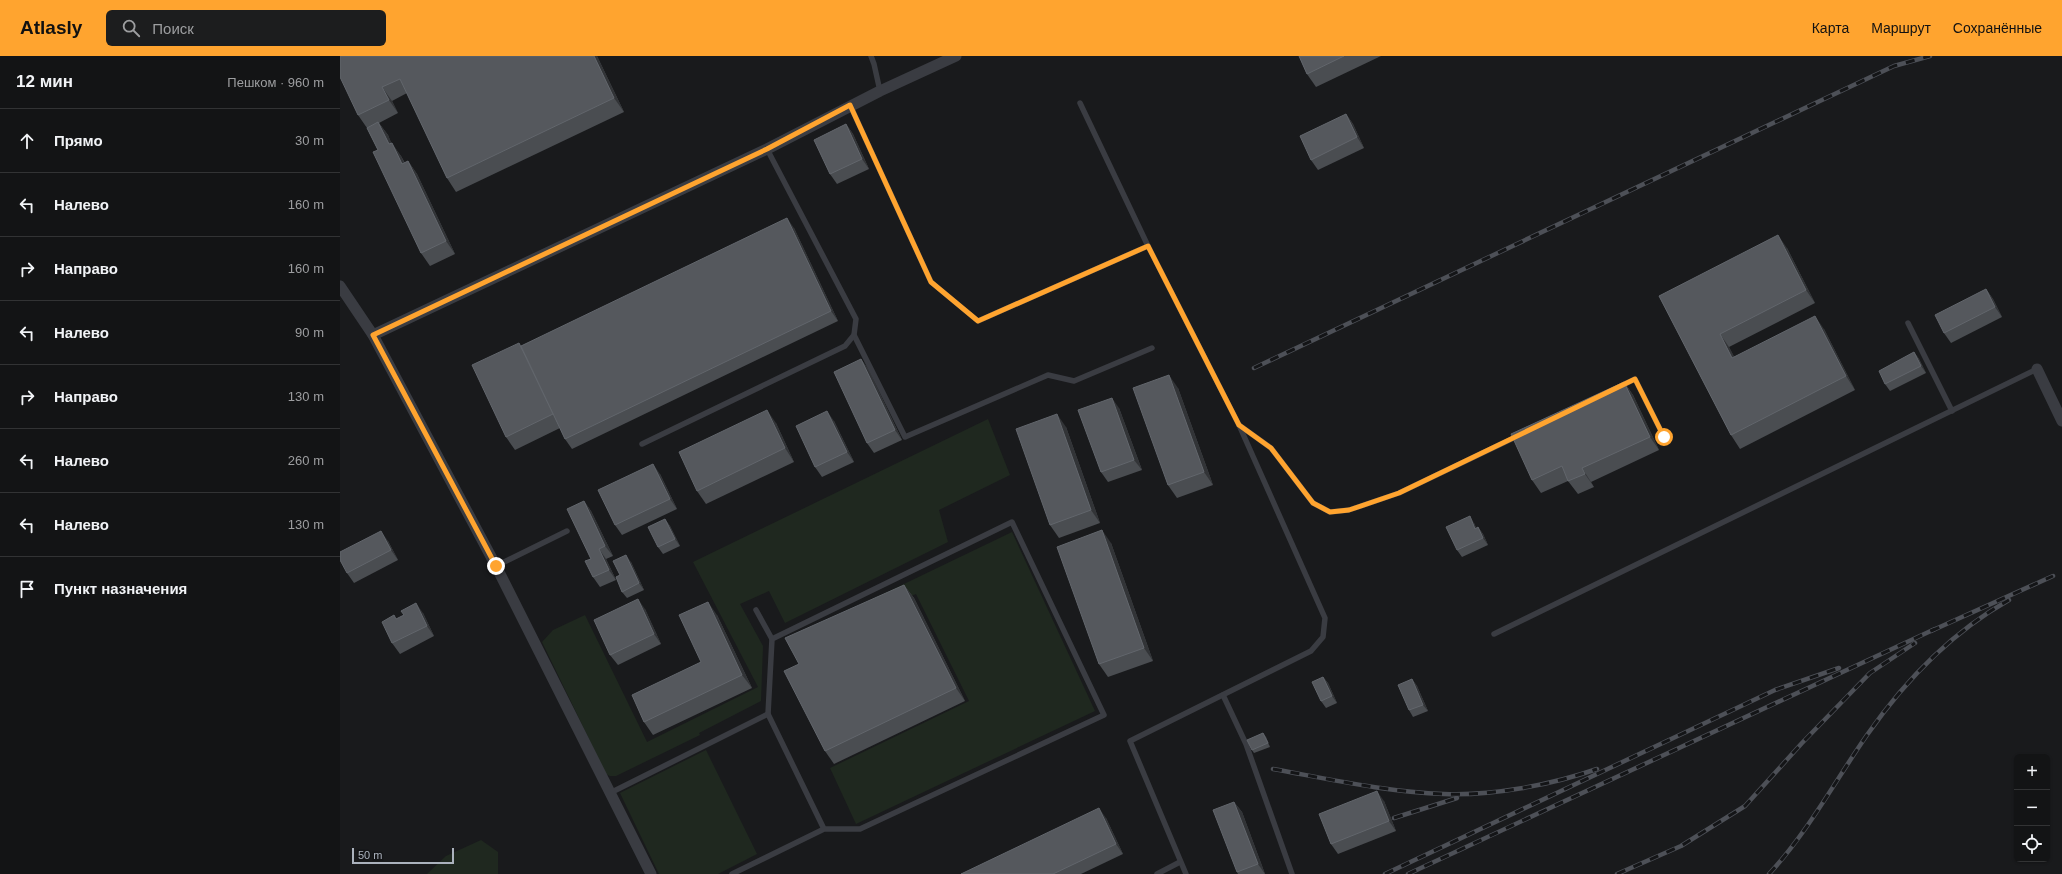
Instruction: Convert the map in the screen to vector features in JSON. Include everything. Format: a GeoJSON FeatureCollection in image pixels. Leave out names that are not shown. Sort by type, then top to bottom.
{"type":"FeatureCollection","features":[{"type":"Feature","properties":{"kind":"street"},"geometry":{"type":"LineString","coordinates":[[373,335],[767,149],[850,105],[956,56]]}},
{"type":"Feature","properties":{"kind":"street"},"geometry":{"type":"LineString","coordinates":[[340,286],[373,335],[496,566],[651,874]]}},
{"type":"Feature","properties":{"kind":"street"},"geometry":{"type":"LineString","coordinates":[[2037,369],[2062,421]]}},
{"type":"Feature","properties":{"kind":"lane"},"geometry":{"type":"LineString","coordinates":[[871,56],[880,91]]}},
{"type":"Feature","properties":{"kind":"lane"},"geometry":{"type":"LineString","coordinates":[[1080,103],[1148,246],[1239,425],[1325,618],[1323,637],[1311,651],[1130,741],[1186,874]]}},
{"type":"Feature","properties":{"kind":"lane"},"geometry":{"type":"LineString","coordinates":[[850,105],[931,282],[978,321],[1148,246]]}},
{"type":"Feature","properties":{"kind":"lane"},"geometry":{"type":"LineString","coordinates":[[642,444],[845,346],[854,335],[856,319],[767,149]]}},
{"type":"Feature","properties":{"kind":"lane"},"geometry":{"type":"LineString","coordinates":[[1908,323],[1952,412]]}},
{"type":"Feature","properties":{"kind":"lane"},"geometry":{"type":"LineString","coordinates":[[854,335],[905,437],[1048,375],[1074,381],[1152,348]]}},
{"type":"Feature","properties":{"kind":"lane"},"geometry":{"type":"LineString","coordinates":[[1494,634],[1952,412],[2037,369]]}},
{"type":"Feature","properties":{"kind":"lane"},"geometry":{"type":"LineString","coordinates":[[1614,390],[1635,379],[1664,437]]}},
{"type":"Feature","properties":{"kind":"lane"},"geometry":{"type":"LineString","coordinates":[[1239,425],[1271,448],[1313,503],[1330,512],[1349,510],[1399,493],[1528,431]]}},
{"type":"Feature","properties":{"kind":"lane"},"geometry":{"type":"LineString","coordinates":[[732,874],[824,829],[860,829],[1104,715],[1012,522],[772,639]]}},
{"type":"Feature","properties":{"kind":"lane"},"geometry":{"type":"LineString","coordinates":[[496,566],[567,531]]}},
{"type":"Feature","properties":{"kind":"lane"},"geometry":{"type":"LineString","coordinates":[[756,610],[772,639],[768,714],[824,829]]}},
{"type":"Feature","properties":{"kind":"lane"},"geometry":{"type":"LineString","coordinates":[[1223,695],[1246,744],[1292,874]]}},
{"type":"Feature","properties":{"kind":"lane"},"geometry":{"type":"LineString","coordinates":[[610,793],[768,714]]}},
{"type":"Feature","properties":{"kind":"lane"},"geometry":{"type":"LineString","coordinates":[[1156,874],[1180,862]]}},
{"type":"Feature","properties":{"kind":"shaded area"},"geometry":{"type":"Polygon","coordinates":[[[988,419],[1010,475],[939,510],[948,542],[785,623],[769,591],[740,604],[763,646],[761,701],[699,733],[700,735],[616,776],[606,774],[542,642],[553,630],[585,615],[647,742],[758,687],[693,562],[988,419]]]}},
{"type":"Feature","properties":{"kind":"shaded area"},"geometry":{"type":"Polygon","coordinates":[[[1012,532],[1095,711],[856,824],[830,768],[969,701],[916,594],[856,619],[854,608],[1012,532]]]}},
{"type":"Feature","properties":{"kind":"shaded area"},"geometry":{"type":"Polygon","coordinates":[[[706,750],[757,854],[718,874],[659,874],[620,793],[706,750]]]}},
{"type":"Feature","properties":{"kind":"shaded area"},"geometry":{"type":"Polygon","coordinates":[[[481,840],[498,852],[498,874],[427,874],[446,856],[481,840]]]}},
{"type":"Feature","properties":{"kind":"building"},"geometry":{"type":"Polygon","coordinates":[[[340,56],[594,56],[614,98],[447,178],[400,79],[382,87],[389,100],[358,115],[340,77],[340,56]]]}},
{"type":"Feature","properties":{"kind":"building"},"geometry":{"type":"Polygon","coordinates":[[[1299,56],[1344,56],[1307,74],[1299,56]]]}},
{"type":"Feature","properties":{"kind":"building"},"geometry":{"type":"Polygon","coordinates":[[[1346,114],[1357,137],[1311,160],[1300,136],[1346,114]]]}},
{"type":"Feature","properties":{"kind":"building"},"geometry":{"type":"Polygon","coordinates":[[[378,122],[389,144],[392,143],[402,164],[408,161],[446,241],[421,253],[373,152],[378,150],[367,128],[378,122]]]}},
{"type":"Feature","properties":{"kind":"building"},"geometry":{"type":"Polygon","coordinates":[[[846,124],[862,159],[830,174],[814,140],[846,124]]]}},
{"type":"Feature","properties":{"kind":"building"},"geometry":{"type":"Polygon","coordinates":[[[787,218],[831,311],[565,439],[521,346],[787,218]]]}},
{"type":"Feature","properties":{"kind":"building"},"geometry":{"type":"Polygon","coordinates":[[[1778,235],[1806,290],[1720,334],[1732,358],[1815,316],[1846,376],[1731,435],[1659,296],[1778,235]]]}},
{"type":"Feature","properties":{"kind":"building"},"geometry":{"type":"Polygon","coordinates":[[[1986,289],[1995,307],[1944,333],[1935,315],[1986,289]]]}},
{"type":"Feature","properties":{"kind":"building"},"geometry":{"type":"Polygon","coordinates":[[[519,343],[553,414],[506,437],[472,365],[519,343]]]}},
{"type":"Feature","properties":{"kind":"building"},"geometry":{"type":"Polygon","coordinates":[[[1914,352],[1921,366],[1885,384],[1879,371],[1914,352]]]}},
{"type":"Feature","properties":{"kind":"building"},"geometry":{"type":"Polygon","coordinates":[[[861,359],[895,430],[867,443],[834,372],[861,359]]]}},
{"type":"Feature","properties":{"kind":"building"},"geometry":{"type":"Polygon","coordinates":[[[1169,375],[1204,472],[1168,485],[1133,388],[1169,375]]]}},
{"type":"Feature","properties":{"kind":"building"},"geometry":{"type":"Polygon","coordinates":[[[1624,382],[1650,437],[1582,468],[1585,474],[1568,481],[1562,466],[1532,480],[1511,434],[1624,382]]]}},
{"type":"Feature","properties":{"kind":"building"},"geometry":{"type":"Polygon","coordinates":[[[1112,398],[1134,460],[1101,472],[1078,410],[1112,398]]]}},
{"type":"Feature","properties":{"kind":"building"},"geometry":{"type":"Polygon","coordinates":[[[767,410],[785,448],[697,491],[679,452],[767,410]]]}},
{"type":"Feature","properties":{"kind":"building"},"geometry":{"type":"Polygon","coordinates":[[[827,411],[847,452],[815,467],[796,426],[827,411]]]}},
{"type":"Feature","properties":{"kind":"building"},"geometry":{"type":"Polygon","coordinates":[[[1057,414],[1091,510],[1050,525],[1016,429],[1057,414]]]}},
{"type":"Feature","properties":{"kind":"building"},"geometry":{"type":"Polygon","coordinates":[[[653,464],[670,499],[615,525],[598,490],[653,464]]]}},
{"type":"Feature","properties":{"kind":"building"},"geometry":{"type":"Polygon","coordinates":[[[584,501],[605,546],[599,549],[609,570],[593,577],[585,561],[591,559],[567,509],[584,501]]]}},
{"type":"Feature","properties":{"kind":"building"},"geometry":{"type":"Polygon","coordinates":[[[1470,516],[1475,529],[1478,527],[1483,538],[1457,550],[1446,527],[1470,516]]]}},
{"type":"Feature","properties":{"kind":"building"},"geometry":{"type":"Polygon","coordinates":[[[665,519],[675,539],[658,547],[648,527],[665,519]]]}},
{"type":"Feature","properties":{"kind":"building"},"geometry":{"type":"Polygon","coordinates":[[[1102,530],[1144,648],[1099,664],[1057,547],[1102,530]]]}},
{"type":"Feature","properties":{"kind":"building"},"geometry":{"type":"Polygon","coordinates":[[[381,531],[391,550],[347,573],[340,560],[340,552],[381,531]]]}},
{"type":"Feature","properties":{"kind":"building"},"geometry":{"type":"Polygon","coordinates":[[[626,555],[639,583],[622,592],[616,577],[620,575],[613,561],[626,555]]]}},
{"type":"Feature","properties":{"kind":"building"},"geometry":{"type":"Polygon","coordinates":[[[904,585],[956,688],[825,751],[784,671],[799,664],[785,638],[904,585]]]}},
{"type":"Feature","properties":{"kind":"building"},"geometry":{"type":"Polygon","coordinates":[[[638,599],[654,634],[610,655],[594,620],[638,599]]]}},
{"type":"Feature","properties":{"kind":"building"},"geometry":{"type":"Polygon","coordinates":[[[708,602],[742,675],[644,722],[632,695],[701,662],[679,615],[708,602]]]}},
{"type":"Feature","properties":{"kind":"building"},"geometry":{"type":"Polygon","coordinates":[[[416,603],[427,626],[392,643],[382,622],[394,615],[396,619],[404,615],[401,611],[416,603]]]}},
{"type":"Feature","properties":{"kind":"building"},"geometry":{"type":"Polygon","coordinates":[[[1323,677],[1332,696],[1321,701],[1312,682],[1323,677]]]}},
{"type":"Feature","properties":{"kind":"building"},"geometry":{"type":"Polygon","coordinates":[[[1412,679],[1423,705],[1409,710],[1398,685],[1412,679]]]}},
{"type":"Feature","properties":{"kind":"building"},"geometry":{"type":"Polygon","coordinates":[[[1263,733],[1268,743],[1252,750],[1247,740],[1263,733]]]}},
{"type":"Feature","properties":{"kind":"building"},"geometry":{"type":"Polygon","coordinates":[[[1377,791],[1389,821],[1331,844],[1319,814],[1377,791]]]}},
{"type":"Feature","properties":{"kind":"building"},"geometry":{"type":"Polygon","coordinates":[[[1234,802],[1258,864],[1237,872],[1213,810],[1234,802]]]}},
{"type":"Feature","properties":{"kind":"building"},"geometry":{"type":"Polygon","coordinates":[[[1099,808],[1116,844],[1053,874],[961,874],[1099,808]]]}},
{"type":"Feature","properties":{"kind":"railway"},"geometry":{"type":"LineString","coordinates":[[1254,368],[1894,66],[1930,56]]}},
{"type":"Feature","properties":{"kind":"railway"},"geometry":{"type":"LineString","coordinates":[[1931,631],[2053,576]]}},
{"type":"Feature","properties":{"kind":"railway"},"geometry":{"type":"LineString","coordinates":[[1769,874],[1809,824],[1855,752],[1881,715],[1913,677],[1968,627],[2009,600]]}},
{"type":"Feature","properties":{"kind":"railway"},"geometry":{"type":"LineString","coordinates":[[1408,874],[1935,629]]}},
{"type":"Feature","properties":{"kind":"railway"},"geometry":{"type":"LineString","coordinates":[[1617,874],[1681,846],[1745,806],[1802,743],[1870,673],[1915,643]]}},
{"type":"Feature","properties":{"kind":"railway"},"geometry":{"type":"LineString","coordinates":[[1385,874],[1775,690],[1839,668]]}},
{"type":"Feature","properties":{"kind":"railway"},"geometry":{"type":"LineString","coordinates":[[1273,769],[1380,788],[1444,794],[1482,793],[1521,788],[1560,780],[1597,769]]}},
{"type":"Feature","properties":{"kind":"railway"},"geometry":{"type":"LineString","coordinates":[[1394,818],[1457,798]]}},
{"type":"Feature","properties":{"kind":"route"},"geometry":{"type":"LineString","coordinates":[[496,566],[373,335],[767,149],[850,105],[931,282],[978,321],[1148,246],[1239,425],[1271,448],[1313,503],[1330,512],[1349,510],[1399,493],[1635,379],[1664,437]]}}]}
